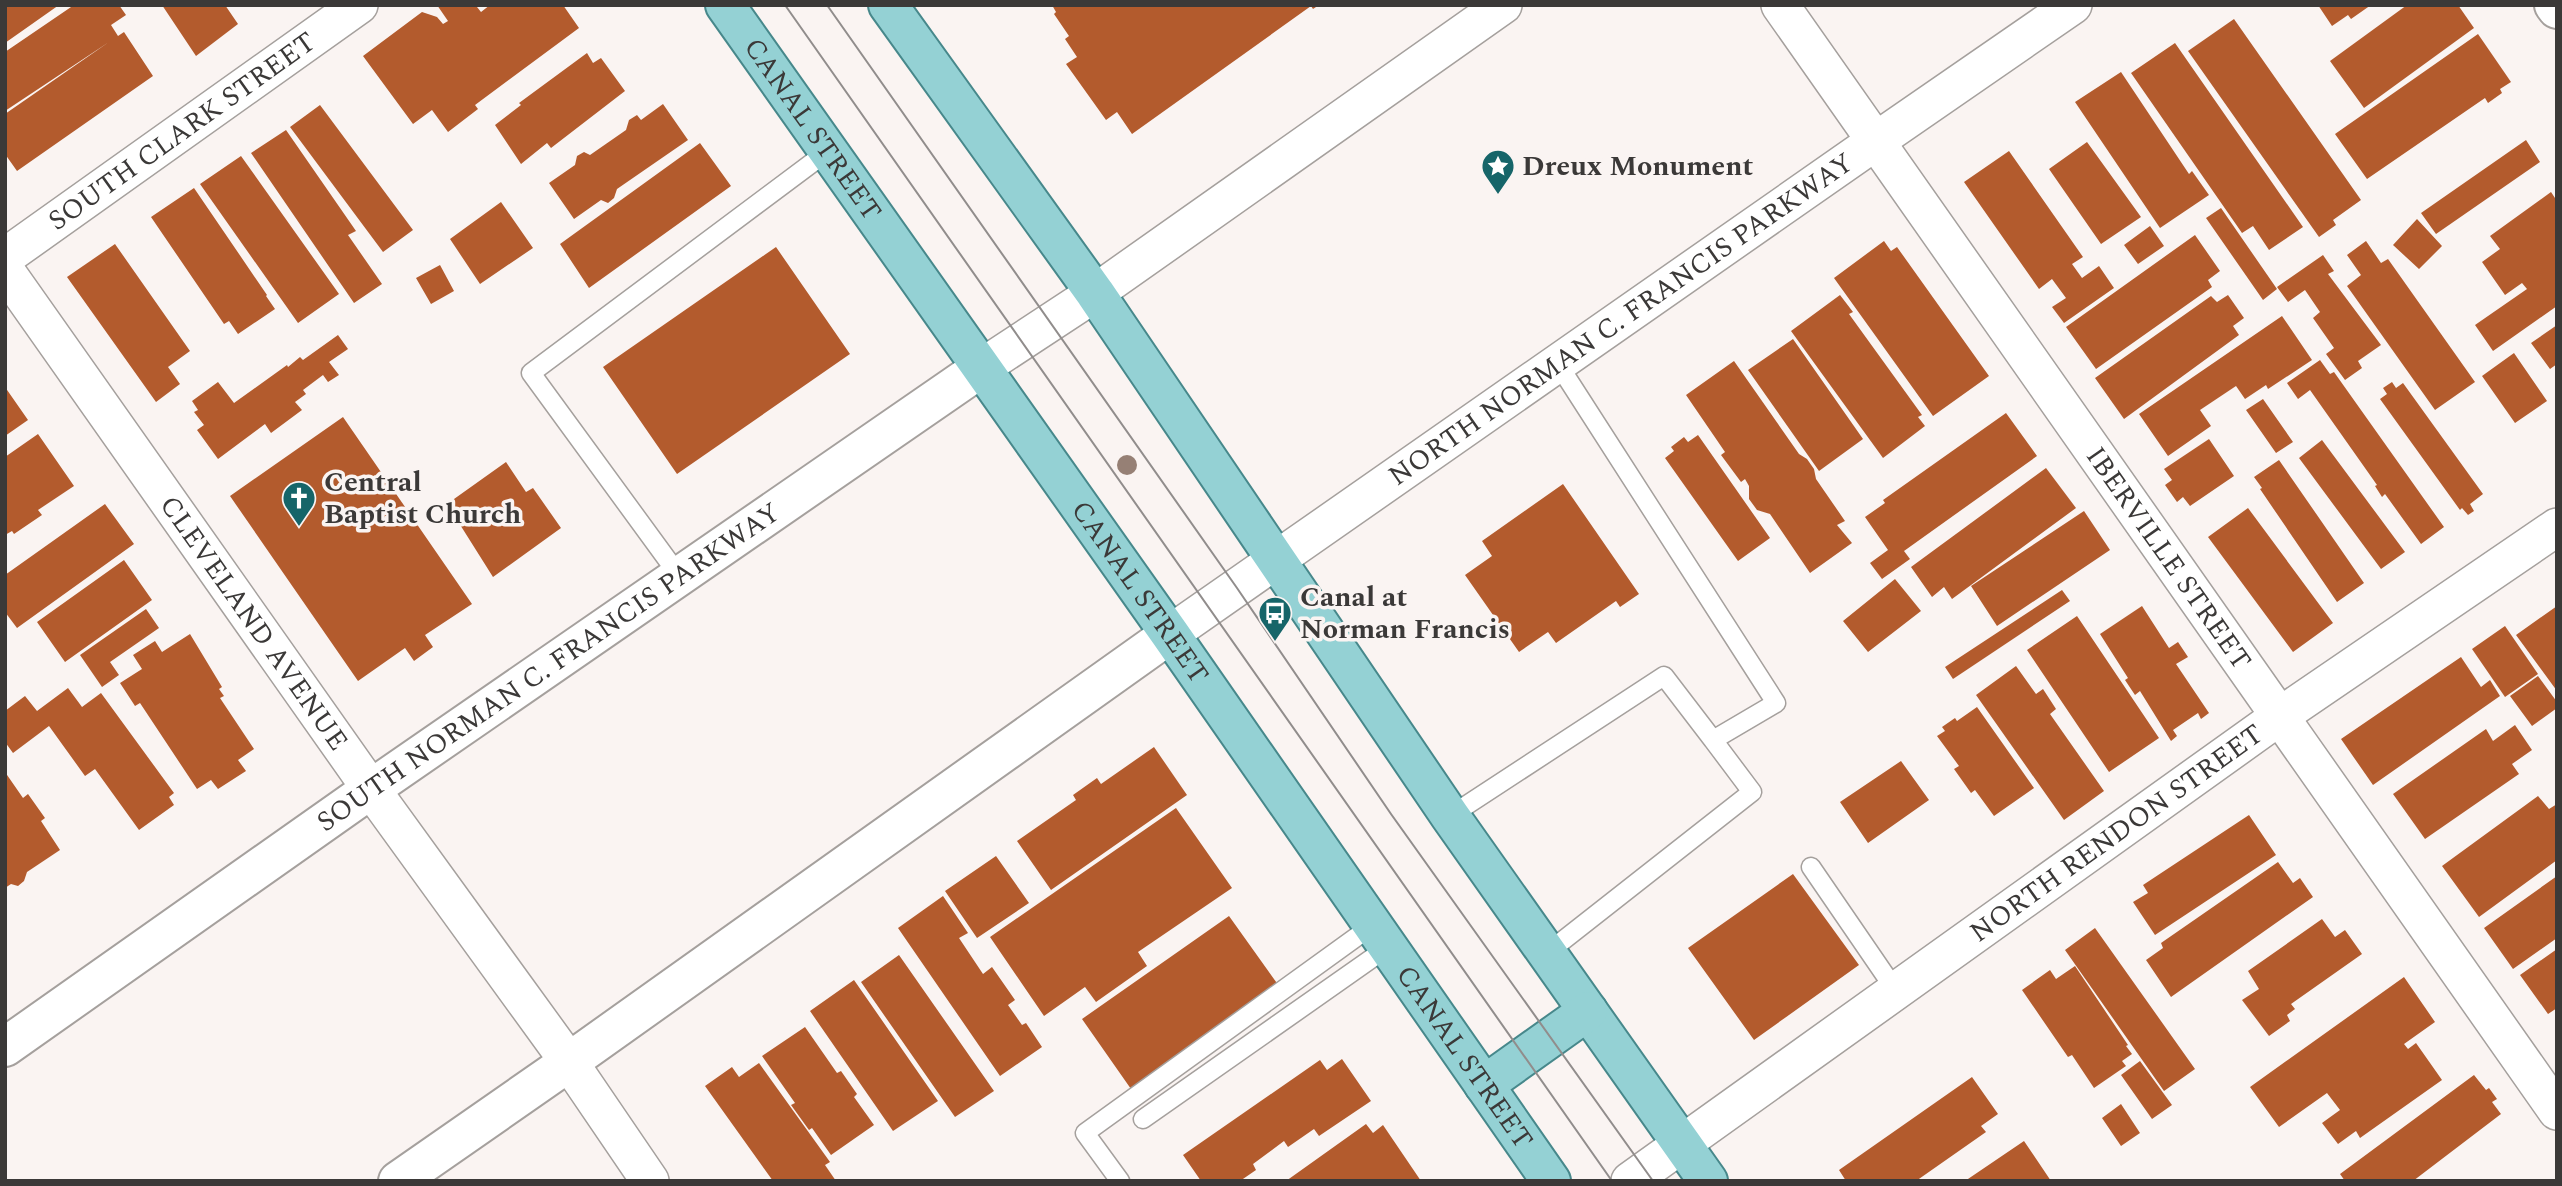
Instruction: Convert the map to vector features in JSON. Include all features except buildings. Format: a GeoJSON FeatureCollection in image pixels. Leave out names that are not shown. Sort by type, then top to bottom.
{"type":"FeatureCollection","features":[{"type":"Feature","properties":{"kind":"main road","name":"CANAL STREET"},"geometry":{"type":"LineString","coordinates":[[725,5],[1170,634],[1550,1181]]}},
{"type":"Feature","properties":{"kind":"main road"},"geometry":{"type":"LineString","coordinates":[[888,5],[1095,293],[1450,816],[1708,1181]]}},
{"type":"Feature","properties":{"kind":"main road"},"geometry":{"type":"LineString","coordinates":[[1484,1085],[1588,1011]]}},
{"type":"Feature","properties":{"kind":"street","name":"SOUTH CLARK STREET"},"geometry":{"type":"LineString","coordinates":[[5,257],[359,5]]}},
{"type":"Feature","properties":{"kind":"street","name":"IBERVILLE STREET"},"geometry":{"type":"LineString","coordinates":[[1780,5],[2557,1111]]}},
{"type":"Feature","properties":{"kind":"street","name":"NORTH NORMAN C. FRANCIS PARKWAY"},"geometry":{"type":"LineString","coordinates":[[1170,634],[2073,5]]}},
{"type":"Feature","properties":{"kind":"street"},"geometry":{"type":"LineString","coordinates":[[1095,293],[1486,10]]}},
{"type":"Feature","properties":{"kind":"street","name":"CLEVELAND AVENUE"},"geometry":{"type":"LineString","coordinates":[[5,270],[371,789],[569,1062],[650,1181]]}},
{"type":"Feature","properties":{"kind":"street","name":"SOUTH NORMAN C. FRANCIS PARKWAY"},"geometry":{"type":"LineString","coordinates":[[5,1047],[371,789],[981,368],[1095,293]]}},
{"type":"Feature","properties":{"kind":"street","name":"NORTH RENDON STREET"},"geometry":{"type":"LineString","coordinates":[[1630,1181],[2280,716],[2557,527]]}},
{"type":"Feature","properties":{"kind":"street"},"geometry":{"type":"LineString","coordinates":[[398,1181],[1170,634]]}},
{"type":"Feature","properties":{"kind":"lane"},"geometry":{"type":"LineString","coordinates":[[680,577],[531,373],[828,151]]}},
{"type":"Feature","properties":{"kind":"lane"},"geometry":{"type":"LineString","coordinates":[[1558,364],[1776,702],[1713,740]]}},
{"type":"Feature","properties":{"kind":"lane"},"geometry":{"type":"LineString","coordinates":[[1450,816],[1664,676],[1752,792],[1547,953]]}},
{"type":"Feature","properties":{"kind":"lane"},"geometry":{"type":"LineString","coordinates":[[1811,867],[1896,991]]}},
{"type":"Feature","properties":{"kind":"lane"},"geometry":{"type":"LineString","coordinates":[[1143,1119],[1380,936]]}},
{"type":"Feature","properties":{"kind":"lane"},"geometry":{"type":"LineString","coordinates":[[1120,1181],[1085,1133],[1380,936]]}},
{"type":"Feature","properties":{"kind":"tram line"},"geometry":{"type":"LineString","coordinates":[[785,5],[1612,1181]]}},
{"type":"Feature","properties":{"kind":"tram line"},"geometry":{"type":"LineString","coordinates":[[827,5],[1237,588],[1391,814],[1653,1181]]}},
{"type":"Feature","properties":{"kind":"place","name":"Dreux Monument"},"geometry":{"type":"Point","coordinates":[1498,196]}},
{"type":"Feature","properties":{"kind":"place","name":"Central Baptist Church"},"geometry":{"type":"Point","coordinates":[299,528]}},
{"type":"Feature","properties":{"kind":"place","name":"Canal at Norman Francis"},"geometry":{"type":"Point","coordinates":[1275,643]}}]}
